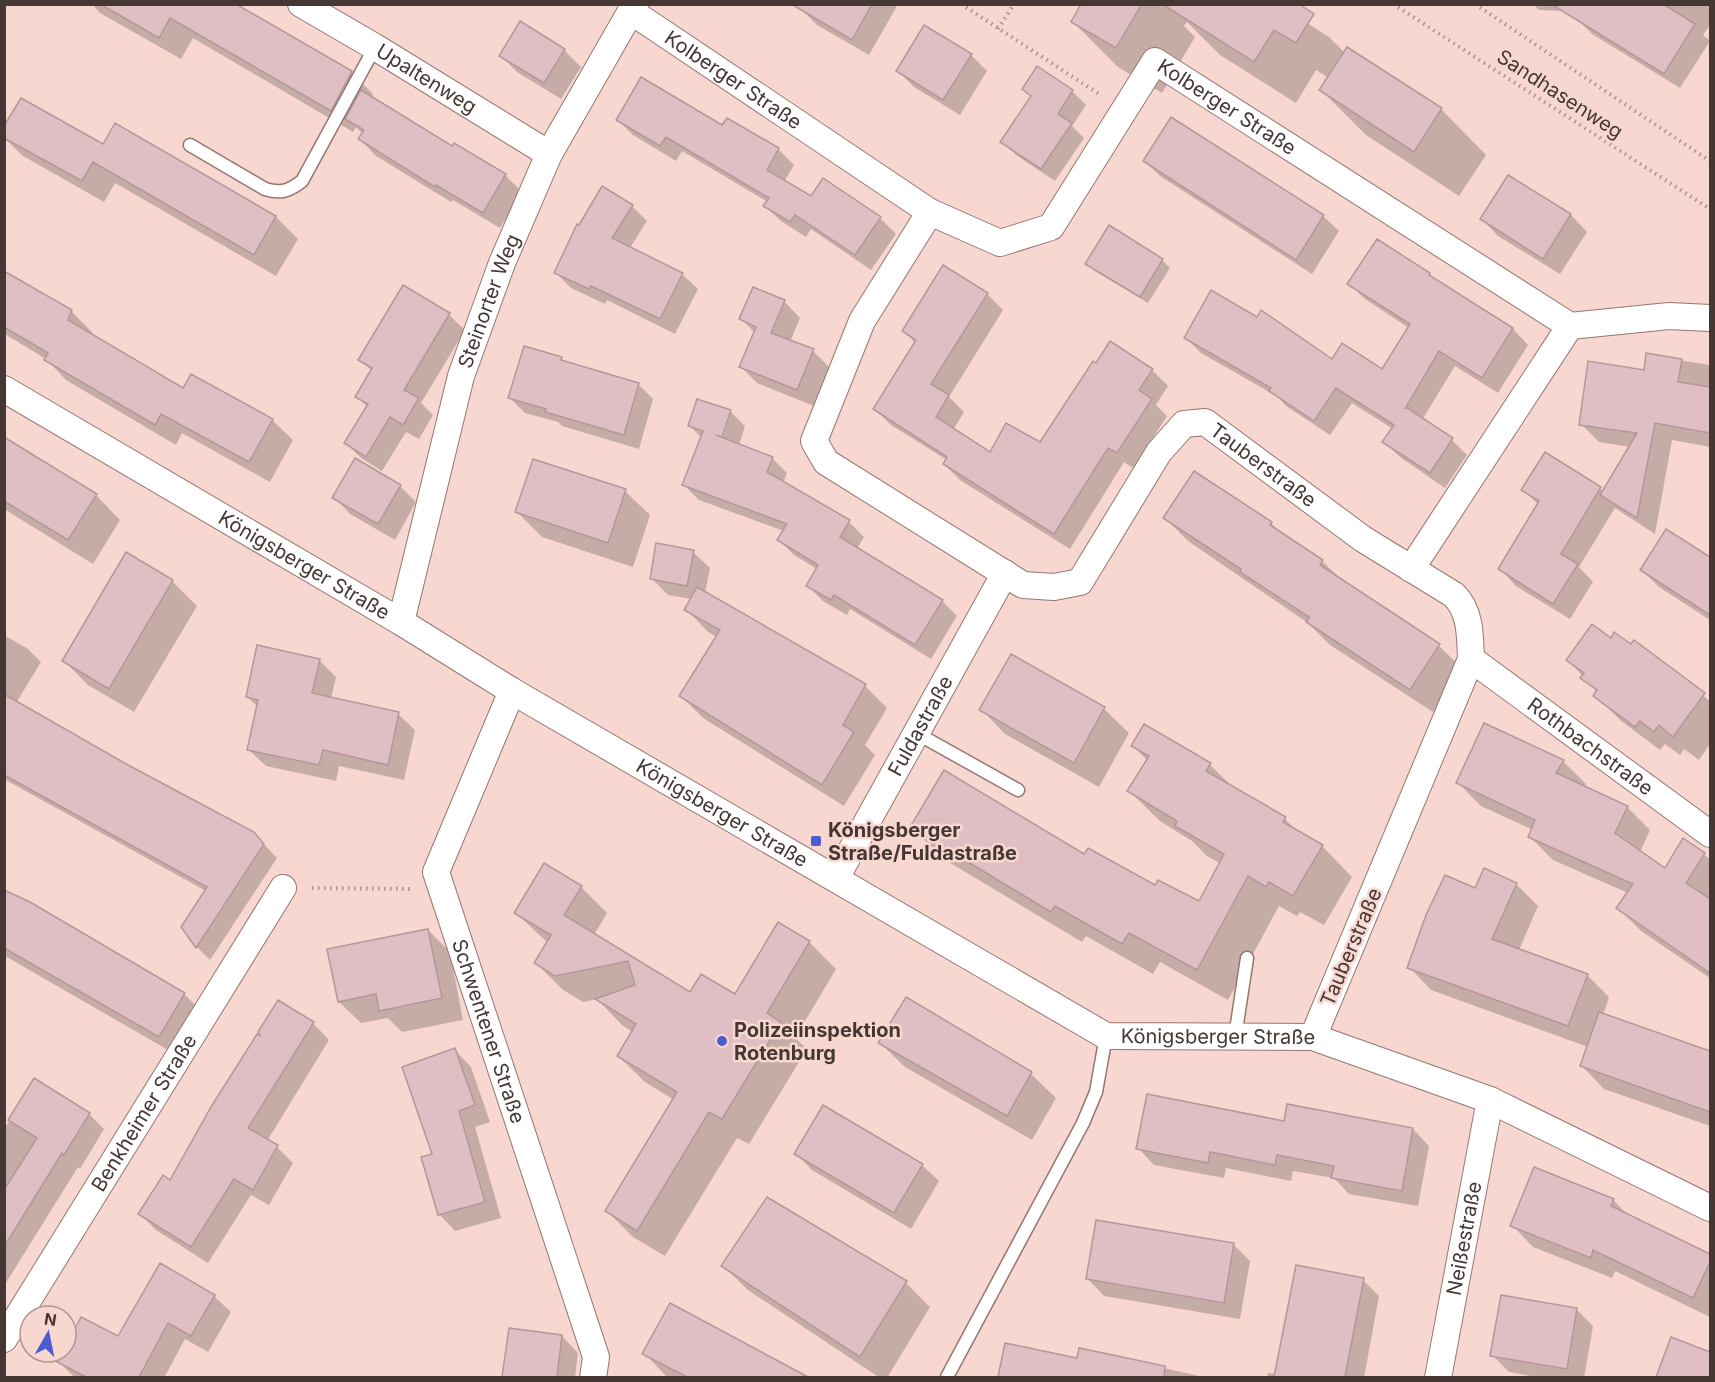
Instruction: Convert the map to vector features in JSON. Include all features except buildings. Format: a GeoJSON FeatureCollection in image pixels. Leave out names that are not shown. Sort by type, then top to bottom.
{"type":"FeatureCollection","features":[{"type":"Feature","properties":{"kind":"street","name":"Upaltenweg"},"geometry":{"type":"LineString","coordinates":[[302,4],[549,154]]}},
{"type":"Feature","properties":{"kind":"street","name":"Steinorter Weg"},"geometry":{"type":"LineString","coordinates":[[401,622],[461,376],[502,263],[549,154],[633,8]]}},
{"type":"Feature","properties":{"kind":"street","name":"Kolberger Straße"},"geometry":{"type":"LineString","coordinates":[[633,8],[930,212],[1000,243],[1051,227],[1155,61],[1570,326]]}},
{"type":"Feature","properties":{"kind":"street","name":"Tauberstraße"},"geometry":{"type":"LineString","coordinates":[[930,212],[862,321],[814,441],[826,462],[1023,585],[1054,587],[1080,582],[1159,452],[1184,424],[1205,422],[1363,539],[1454,595],[1463,603],[1470,630],[1471,659],[1313,1037]]}},
{"type":"Feature","properties":{"kind":"street"},"geometry":{"type":"LineString","coordinates":[[1411,569],[1570,326],[1669,316],[1710,318]]}},
{"type":"Feature","properties":{"kind":"street","name":"Königsberger Straße"},"geometry":{"type":"LineString","coordinates":[[4,389],[401,622],[512,692],[1106,1036],[1313,1037],[1490,1100],[1710,1208]]}},
{"type":"Feature","properties":{"kind":"street","name":"Fuldastraße"},"geometry":{"type":"LineString","coordinates":[[836,878],[1005,573]]}},
{"type":"Feature","properties":{"kind":"street","name":"Rothbachstraße"},"geometry":{"type":"LineString","coordinates":[[1471,659],[1710,834]]}},
{"type":"Feature","properties":{"kind":"street","name":"Schwentener Straße"},"geometry":{"type":"LineString","coordinates":[[512,692],[436,872],[596,1357],[593,1377]]}},
{"type":"Feature","properties":{"kind":"street","name":"Benkheimer Straße"},"geometry":{"type":"LineString","coordinates":[[4,1339],[284,888]]}},
{"type":"Feature","properties":{"kind":"street","name":"Neißestraße"},"geometry":{"type":"LineString","coordinates":[[1438,1377],[1490,1100]]}},
{"type":"Feature","properties":{"kind":"lane"},"geometry":{"type":"LineString","coordinates":[[190,146],[265,189],[277,193],[291,190],[302,181],[375,47]]}},
{"type":"Feature","properties":{"kind":"lane"},"geometry":{"type":"LineString","coordinates":[[916,733],[1018,790]]}},
{"type":"Feature","properties":{"kind":"lane"},"geometry":{"type":"LineString","coordinates":[[1235,1036],[1247,958]]}},
{"type":"Feature","properties":{"kind":"lane"},"geometry":{"type":"LineString","coordinates":[[947,1377],[1083,1122],[1096,1092],[1106,1036]]}},
{"type":"Feature","properties":{"kind":"path"},"geometry":{"type":"LineString","coordinates":[[961,4],[1123,110]]}},
{"type":"Feature","properties":{"kind":"path"},"geometry":{"type":"LineString","coordinates":[[998,28],[1014,4]]}},
{"type":"Feature","properties":{"kind":"path","name":"Sandhasenweg"},"geometry":{"type":"LineString","coordinates":[[1393,4],[1710,209]]}},
{"type":"Feature","properties":{"kind":"path"},"geometry":{"type":"LineString","coordinates":[[1475,4],[1710,161]]}},
{"type":"Feature","properties":{"kind":"path"},"geometry":{"type":"LineString","coordinates":[[284,888],[441,889]]}},
{"type":"Feature","properties":{"kind":"place","name":"Königsberger Straße/Fuldastraße"},"geometry":{"type":"Point","coordinates":[816,841]}},
{"type":"Feature","properties":{"kind":"place","name":"Polizeiinspektion Rotenburg"},"geometry":{"type":"Point","coordinates":[722,1041]}}]}
